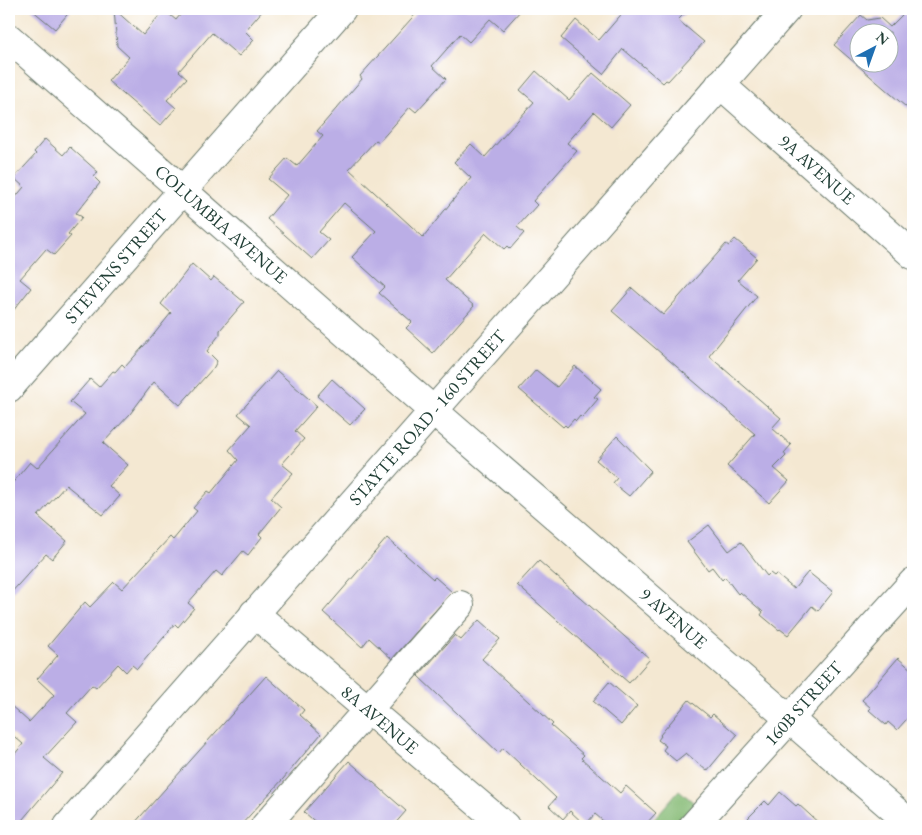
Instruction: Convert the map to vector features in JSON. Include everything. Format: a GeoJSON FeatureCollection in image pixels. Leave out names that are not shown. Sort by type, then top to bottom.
{"type":"FeatureCollection","features":[{"type":"Feature","properties":{"kind":"street","name":"STEVENS STREET"},"geometry":{"type":"LineString","coordinates":[[9,388],[342,9]]}},
{"type":"Feature","properties":{"kind":"street","name":"STAYTE ROAD - 160 STREET"},"geometry":{"type":"LineString","coordinates":[[68,826],[787,9]]}},
{"type":"Feature","properties":{"kind":"street","name":"COLUMBIA AVENUE"},"geometry":{"type":"LineString","coordinates":[[9,38],[434,412]]}},
{"type":"Feature","properties":{"kind":"street","name":"9A AVENUE"},"geometry":{"type":"LineString","coordinates":[[720,84],[913,255]]}},
{"type":"Feature","properties":{"kind":"street","name":"9 AVENUE"},"geometry":{"type":"LineString","coordinates":[[434,412],[788,720],[913,826]]}},
{"type":"Feature","properties":{"kind":"street","name":"160B STREET"},"geometry":{"type":"LineString","coordinates":[[693,826],[788,720],[808,701],[913,582]]}},
{"type":"Feature","properties":{"kind":"street"},"geometry":{"type":"LineString","coordinates":[[265,826],[460,605]]}},
{"type":"Feature","properties":{"kind":"street","name":"8A AVENUE"},"geometry":{"type":"LineString","coordinates":[[254,614],[366,711],[505,826]]}},
{"type":"Feature","properties":{"kind":"green space"},"geometry":{"type":"Polygon","coordinates":[[[679,790],[715,821],[712,826],[648,826],[679,790]]]}},
{"type":"Feature","properties":{"kind":"building"},"geometry":{"type":"Polygon","coordinates":[[[31,9],[72,9],[55,29],[31,9]]]}},
{"type":"Feature","properties":{"kind":"building"},"geometry":{"type":"Polygon","coordinates":[[[114,9],[143,35],[164,10],[176,20],[185,9],[264,9],[245,31],[254,40],[239,56],[212,33],[179,71],[187,78],[167,100],[176,108],[160,126],[108,81],[129,57],[117,46],[114,9]]]}},
{"type":"Feature","properties":{"kind":"building"},"geometry":{"type":"Polygon","coordinates":[[[420,9],[522,9],[503,30],[490,19],[469,42],[460,34],[432,66],[446,79],[416,112],[410,107],[379,142],[376,140],[349,169],[423,237],[471,178],[454,162],[471,144],[485,157],[534,102],[520,90],[536,71],[569,100],[593,73],[630,105],[611,127],[594,112],[567,143],[577,151],[533,201],[537,205],[517,227],[524,233],[510,249],[507,246],[504,249],[486,233],[445,280],[474,306],[433,353],[406,328],[412,322],[379,293],[385,287],[352,257],[376,231],[344,203],[319,232],[329,240],[312,259],[267,219],[287,195],[268,179],[287,158],[297,166],[323,136],[317,131],[362,79],[360,76],[420,9]]]}},
{"type":"Feature","properties":{"kind":"building"},"geometry":{"type":"Polygon","coordinates":[[[626,9],[689,9],[678,20],[704,42],[668,81],[666,80],[663,83],[623,49],[603,74],[561,38],[576,20],[599,40],[626,9]]]}},
{"type":"Feature","properties":{"kind":"building"},"geometry":{"type":"Polygon","coordinates":[[[904,13],[913,22],[913,113],[865,72],[900,72],[900,22],[895,22],[904,13]]]}},
{"type":"Feature","properties":{"kind":"building"},"geometry":{"type":"Polygon","coordinates":[[[861,15],[867,20],[880,18],[884,22],[855,22],[861,15]]]}},
{"type":"Feature","properties":{"kind":"building"},"geometry":{"type":"Polygon","coordinates":[[[850,27],[850,59],[834,45],[850,27]]]}},
{"type":"Feature","properties":{"kind":"building"},"geometry":{"type":"Polygon","coordinates":[[[45,139],[63,155],[70,147],[98,172],[94,177],[100,183],[76,213],[82,217],[68,234],[71,236],[54,255],[46,249],[20,279],[31,288],[9,316],[9,205],[24,187],[14,178],[36,154],[34,152],[45,139]]]}},
{"type":"Feature","properties":{"kind":"building"},"geometry":{"type":"Polygon","coordinates":[[[735,239],[757,258],[738,280],[757,296],[709,356],[781,418],[772,428],[791,445],[784,453],[786,456],[774,468],[789,481],[769,503],[727,466],[755,434],[612,311],[632,288],[663,315],[726,244],[729,246],[735,239]]]}},
{"type":"Feature","properties":{"kind":"building"},"geometry":{"type":"Polygon","coordinates":[[[192,264],[211,281],[214,277],[244,302],[220,330],[220,334],[207,351],[217,361],[214,367],[180,405],[154,382],[130,414],[103,443],[128,465],[109,486],[120,496],[103,515],[66,485],[38,516],[67,541],[52,559],[46,554],[9,595],[9,487],[30,462],[37,468],[85,414],[70,402],[90,379],[99,387],[122,364],[125,367],[151,338],[171,313],[161,304],[192,264]]]}},
{"type":"Feature","properties":{"kind":"building"},"geometry":{"type":"Polygon","coordinates":[[[575,366],[601,389],[594,397],[598,399],[582,418],[580,416],[576,421],[574,419],[567,427],[565,425],[563,427],[519,389],[536,370],[557,387],[575,366]]]}},
{"type":"Feature","properties":{"kind":"building"},"geometry":{"type":"Polygon","coordinates":[[[277,371],[317,406],[295,431],[304,439],[282,464],[293,473],[271,498],[281,507],[259,534],[262,537],[248,555],[243,551],[222,576],[216,571],[188,603],[194,608],[178,627],[175,624],[137,669],[132,665],[126,672],[118,664],[96,688],[92,685],[67,713],[77,722],[44,758],[62,773],[17,826],[9,826],[9,761],[23,744],[9,732],[9,704],[29,722],[54,695],[37,679],[58,655],[48,646],[85,602],[90,607],[114,582],[122,589],[170,537],[173,540],[197,511],[193,508],[208,491],[211,493],[238,460],[229,450],[251,425],[238,414],[277,371]]]}},
{"type":"Feature","properties":{"kind":"building"},"geometry":{"type":"Polygon","coordinates":[[[332,379],[365,409],[350,425],[317,396],[332,379]]]}},
{"type":"Feature","properties":{"kind":"building"},"geometry":{"type":"Polygon","coordinates":[[[617,436],[651,471],[629,496],[613,483],[617,478],[596,460],[617,436]]]}},
{"type":"Feature","properties":{"kind":"building"},"geometry":{"type":"Polygon","coordinates":[[[709,525],[729,551],[741,542],[767,576],[770,573],[774,576],[776,574],[794,589],[808,572],[833,592],[818,611],[812,606],[788,635],[761,615],[763,612],[740,592],[738,594],[725,577],[722,580],[712,567],[708,570],[687,542],[709,525]]]}},
{"type":"Feature","properties":{"kind":"building"},"geometry":{"type":"Polygon","coordinates":[[[387,538],[433,579],[435,577],[452,592],[392,659],[369,638],[362,647],[323,612],[387,538]]]}},
{"type":"Feature","properties":{"kind":"building"},"geometry":{"type":"Polygon","coordinates":[[[539,561],[650,659],[629,683],[517,585],[539,561]]]}},
{"type":"Feature","properties":{"kind":"building"},"geometry":{"type":"Polygon","coordinates":[[[479,620],[500,639],[482,659],[553,724],[551,726],[584,755],[581,758],[620,793],[626,786],[656,813],[644,826],[609,826],[595,814],[585,825],[570,811],[563,819],[549,806],[556,798],[503,748],[499,753],[418,676],[455,635],[461,640],[479,620]]]}},
{"type":"Feature","properties":{"kind":"building"},"geometry":{"type":"Polygon","coordinates":[[[898,658],[913,671],[913,712],[897,730],[888,722],[886,725],[869,710],[871,708],[862,700],[898,658]]]}},
{"type":"Feature","properties":{"kind":"building"},"geometry":{"type":"Polygon","coordinates":[[[266,676],[304,710],[300,715],[321,734],[283,779],[240,826],[132,826],[266,676]]]}},
{"type":"Feature","properties":{"kind":"building"},"geometry":{"type":"Polygon","coordinates":[[[609,682],[637,706],[621,725],[593,701],[609,682]]]}},
{"type":"Feature","properties":{"kind":"building"},"geometry":{"type":"Polygon","coordinates":[[[689,700],[710,717],[713,714],[737,735],[707,771],[686,753],[676,761],[663,750],[666,746],[658,740],[689,700]]]}},
{"type":"Feature","properties":{"kind":"building"},"geometry":{"type":"Polygon","coordinates":[[[349,761],[406,811],[393,826],[320,826],[304,812],[349,761]]]}},
{"type":"Feature","properties":{"kind":"building"},"geometry":{"type":"Polygon","coordinates":[[[780,792],[796,806],[798,804],[822,826],[757,826],[748,818],[765,801],[769,805],[780,792]]]}}]}
